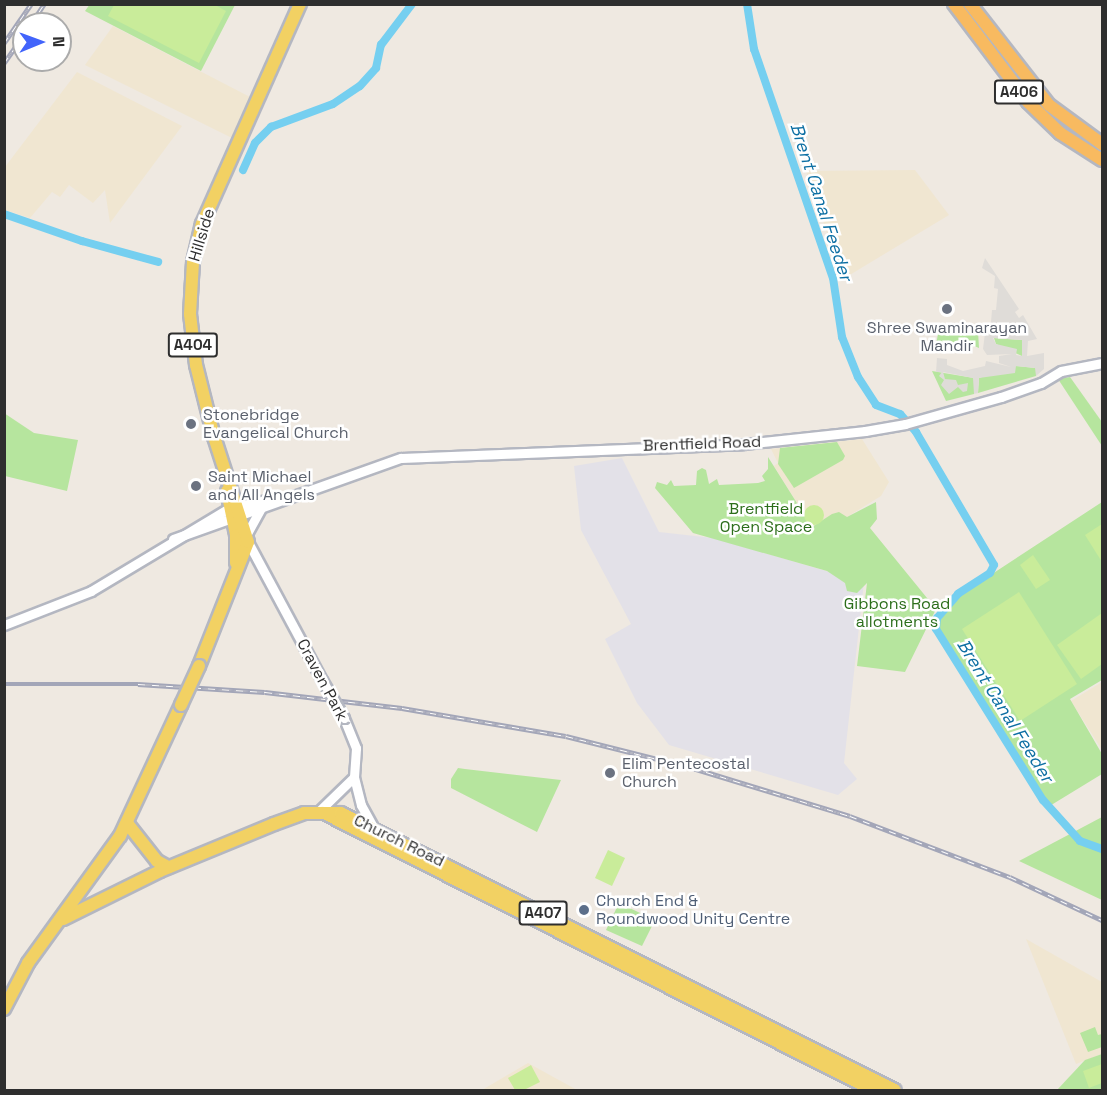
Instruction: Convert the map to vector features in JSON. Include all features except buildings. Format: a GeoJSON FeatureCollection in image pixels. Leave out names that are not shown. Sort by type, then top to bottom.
{"type":"FeatureCollection","features":[{"type":"Feature","properties":{"kind":"highway","name":"A406"},"geometry":{"type":"LineString","coordinates":[[954,4],[1028,102],[1060,133],[1102,160]]}},
{"type":"Feature","properties":{"kind":"highway","name":"A406"},"geometry":{"type":"LineString","coordinates":[[970,4],[1048,105],[1102,144]]}},
{"type":"Feature","properties":{"kind":"main road","name":"Hillside"},"geometry":{"type":"LineString","coordinates":[[235,512],[193,342],[193,262],[202,224],[300,4]]}},
{"type":"Feature","properties":{"kind":"main road","name":"Craven Park"},"geometry":{"type":"LineString","coordinates":[[235,512],[247,540]]}},
{"type":"Feature","properties":{"kind":"main road","name":"A404"},"geometry":{"type":"LineString","coordinates":[[235,512],[236,573]]}},
{"type":"Feature","properties":{"kind":"main road","name":"A404"},"geometry":{"type":"LineString","coordinates":[[4,1009],[28,963],[63,919],[127,823],[199,666],[247,540]]}},
{"type":"Feature","properties":{"kind":"main road","name":"Church Road"},"geometry":{"type":"LineString","coordinates":[[320,812],[341,813],[373,828],[895,1090]]}},
{"type":"Feature","properties":{"kind":"main road","name":"Church Road"},"geometry":{"type":"LineString","coordinates":[[320,812],[873,1090]]}},
{"type":"Feature","properties":{"kind":"main road","name":"A407"},"geometry":{"type":"LineString","coordinates":[[160,867],[274,824],[320,812]]}},
{"type":"Feature","properties":{"kind":"main road"},"geometry":{"type":"LineString","coordinates":[[127,823],[160,867]]}},
{"type":"Feature","properties":{"kind":"main road"},"geometry":{"type":"LineString","coordinates":[[120,836],[138,836]]}},
{"type":"Feature","properties":{"kind":"main road","name":"A404"},"geometry":{"type":"LineString","coordinates":[[63,919],[160,867]]}},
{"type":"Feature","properties":{"kind":"main road"},"geometry":{"type":"LineString","coordinates":[[94,875],[98,889],[109,894]]}},
{"type":"Feature","properties":{"kind":"street","name":"Brentfield Road"},"geometry":{"type":"LineString","coordinates":[[235,512],[261,508],[401,458],[744,444],[908,424],[1029,388],[1061,370],[1102,363]]}},
{"type":"Feature","properties":{"kind":"street","name":"Brentfield Road"},"geometry":{"type":"LineString","coordinates":[[235,512],[297,494]]}},
{"type":"Feature","properties":{"kind":"street"},"geometry":{"type":"LineString","coordinates":[[247,540],[261,508]]}},
{"type":"Feature","properties":{"kind":"street"},"geometry":{"type":"LineString","coordinates":[[4,626],[91,591],[173,539],[235,512]]}},
{"type":"Feature","properties":{"kind":"street","name":"Craven Park"},"geometry":{"type":"LineString","coordinates":[[247,540],[344,718],[356,748],[354,777],[361,805],[373,828]]}},
{"type":"Feature","properties":{"kind":"street"},"geometry":{"type":"LineString","coordinates":[[320,812],[354,777]]}},
{"type":"Feature","properties":{"kind":"shaded area"},"geometry":{"type":"Polygon","coordinates":[[[113,26],[250,97],[232,138],[85,65],[113,26]]]}},
{"type":"Feature","properties":{"kind":"shaded area"},"geometry":{"type":"Polygon","coordinates":[[[77,72],[182,126],[110,223],[105,190],[93,203],[69,185],[60,197],[52,192],[30,218],[5,210],[5,167],[77,72]]]}},
{"type":"Feature","properties":{"kind":"shaded area"},"geometry":{"type":"Polygon","coordinates":[[[915,170],[949,215],[843,279],[806,171],[915,170]]]}},
{"type":"Feature","properties":{"kind":"shaded area"},"geometry":{"type":"Polygon","coordinates":[[[985,258],[1019,309],[1015,312],[1019,318],[1023,315],[1037,339],[1028,341],[1027,356],[1044,353],[1044,369],[1036,376],[1035,368],[1016,366],[1015,373],[979,378],[978,393],[974,394],[973,378],[943,372],[945,379],[956,380],[958,385],[968,383],[967,391],[963,392],[958,387],[949,394],[941,385],[944,380],[939,376],[942,372],[936,372],[937,358],[947,359],[947,365],[963,371],[985,366],[986,361],[1011,367],[999,363],[999,356],[1012,354],[987,355],[983,349],[986,325],[991,322],[992,310],[996,310],[998,289],[994,288],[995,276],[982,268],[985,258]],[[993,338],[996,344],[1017,349],[1016,355],[1022,356],[1022,340],[993,338]]]}},
{"type":"Feature","properties":{"kind":"shaded area"},"geometry":{"type":"Polygon","coordinates":[[[862,439],[889,482],[881,496],[847,517],[841,519],[836,514],[812,527],[774,466],[778,463],[771,449],[862,439]]]}},
{"type":"Feature","properties":{"kind":"shaded area"},"geometry":{"type":"Polygon","coordinates":[[[622,458],[659,532],[713,538],[864,582],[844,763],[857,779],[838,795],[669,745],[637,703],[605,639],[631,624],[581,530],[574,466],[622,458]]]}},
{"type":"Feature","properties":{"kind":"shaded area"},"geometry":{"type":"Polygon","coordinates":[[[1102,682],[1102,750],[1071,701],[1102,682]]]}},
{"type":"Feature","properties":{"kind":"shaded area"},"geometry":{"type":"Polygon","coordinates":[[[1026,939],[1102,982],[1102,1054],[1076,1064],[1026,939]]]}},
{"type":"Feature","properties":{"kind":"shaded area"},"geometry":{"type":"Polygon","coordinates":[[[528,1063],[577,1090],[482,1090],[528,1063]]]}},
{"type":"Feature","properties":{"kind":"green space"},"geometry":{"type":"Polygon","coordinates":[[[90,4],[235,5],[201,71],[85,11],[90,4]]]}},
{"type":"Feature","properties":{"kind":"green space"},"geometry":{"type":"Polygon","coordinates":[[[114,5],[215,5],[226,11],[199,63],[108,16],[114,5]]]}},
{"type":"Feature","properties":{"kind":"green space"},"geometry":{"type":"Polygon","coordinates":[[[939,327],[978,331],[979,348],[965,342],[964,346],[949,346],[948,352],[935,352],[939,327]]]}},
{"type":"Feature","properties":{"kind":"green space"},"geometry":{"type":"Polygon","coordinates":[[[994,338],[1023,340],[1022,356],[996,344],[994,338]]]}},
{"type":"Feature","properties":{"kind":"green space"},"geometry":{"type":"Polygon","coordinates":[[[1015,366],[1036,368],[1036,376],[978,393],[979,378],[1015,366]]]}},
{"type":"Feature","properties":{"kind":"green space"},"geometry":{"type":"Polygon","coordinates":[[[932,371],[974,378],[974,394],[946,401],[932,371]]]}},
{"type":"Feature","properties":{"kind":"green space"},"geometry":{"type":"Polygon","coordinates":[[[1070,377],[1102,422],[1102,446],[1058,379],[1070,377]]]}},
{"type":"Feature","properties":{"kind":"green space"},"geometry":{"type":"Polygon","coordinates":[[[4,413],[34,433],[78,440],[67,491],[5,476],[4,413]]]}},
{"type":"Feature","properties":{"kind":"green space"},"geometry":{"type":"Polygon","coordinates":[[[837,442],[845,456],[843,460],[794,488],[778,464],[780,448],[837,442]]]}},
{"type":"Feature","properties":{"kind":"green space"},"geometry":{"type":"Polygon","coordinates":[[[768,457],[812,527],[832,514],[839,512],[847,517],[876,502],[877,519],[870,528],[936,609],[905,672],[857,666],[867,583],[857,593],[847,591],[845,583],[827,571],[693,533],[655,488],[657,482],[667,485],[671,480],[674,486],[696,485],[697,471],[702,468],[706,470],[709,484],[717,479],[719,485],[758,483],[765,481],[762,476],[768,469],[768,457]]]}},
{"type":"Feature","properties":{"kind":"green space"},"geometry":{"type":"Polygon","coordinates":[[[1102,502],[1102,680],[1070,699],[1102,754],[1102,774],[1048,807],[933,629],[960,595],[1102,502]]]}},
{"type":"Feature","properties":{"kind":"green space"},"geometry":{"type":"Polygon","coordinates":[[[814,505],[821,508],[824,515],[821,522],[814,525],[807,522],[804,515],[807,508],[814,505]]]}},
{"type":"Feature","properties":{"kind":"green space"},"geometry":{"type":"Polygon","coordinates":[[[1102,524],[1102,562],[1085,535],[1102,524]]]}},
{"type":"Feature","properties":{"kind":"green space"},"geometry":{"type":"Polygon","coordinates":[[[1033,555],[1050,580],[1036,589],[1020,565],[1033,555]]]}},
{"type":"Feature","properties":{"kind":"green space"},"geometry":{"type":"Polygon","coordinates":[[[1019,592],[1077,684],[1020,721],[962,629],[1019,592]]]}},
{"type":"Feature","properties":{"kind":"green space"},"geometry":{"type":"Polygon","coordinates":[[[1102,613],[1102,664],[1081,679],[1057,645],[1102,613]]]}},
{"type":"Feature","properties":{"kind":"green space"},"geometry":{"type":"Polygon","coordinates":[[[458,768],[561,780],[537,832],[451,788],[451,779],[458,768]]]}},
{"type":"Feature","properties":{"kind":"green space"},"geometry":{"type":"Polygon","coordinates":[[[1102,817],[1102,900],[1019,861],[1102,817]]]}},
{"type":"Feature","properties":{"kind":"green space"},"geometry":{"type":"Polygon","coordinates":[[[608,850],[625,858],[612,886],[595,878],[608,850]]]}},
{"type":"Feature","properties":{"kind":"green space"},"geometry":{"type":"Polygon","coordinates":[[[619,903],[655,920],[642,946],[606,930],[619,903]]]}},
{"type":"Feature","properties":{"kind":"green space"},"geometry":{"type":"Polygon","coordinates":[[[1095,1027],[1098,1035],[1102,1034],[1102,1047],[1088,1052],[1080,1033],[1095,1027]]]}},
{"type":"Feature","properties":{"kind":"green space"},"geometry":{"type":"Polygon","coordinates":[[[1102,1054],[1102,1090],[1057,1090],[1085,1060],[1102,1054]]]}},
{"type":"Feature","properties":{"kind":"green space"},"geometry":{"type":"Polygon","coordinates":[[[1102,1064],[1102,1083],[1089,1088],[1083,1071],[1102,1064]]]}},
{"type":"Feature","properties":{"kind":"green space"},"geometry":{"type":"Polygon","coordinates":[[[531,1065],[540,1082],[524,1090],[515,1090],[508,1078],[531,1065]]]}},
{"type":"Feature","properties":{"kind":"waterway","name":"Brent Canal Feeder"},"geometry":{"type":"LineString","coordinates":[[243,170],[255,143],[271,127],[333,104],[360,86],[376,68],[381,45],[412,4]]}},
{"type":"Feature","properties":{"kind":"waterway","name":"Brent Canal Feeder"},"geometry":{"type":"LineString","coordinates":[[747,4],[754,49],[833,278],[842,337],[858,377],[876,405],[900,414],[916,432],[994,565],[990,573],[958,594],[937,618],[936,629],[1043,800],[1080,841],[1102,849]]}},
{"type":"Feature","properties":{"kind":"waterway","name":"Brent Canal Feeder"},"geometry":{"type":"LineString","coordinates":[[4,214],[82,241],[158,262]]}},
{"type":"Feature","properties":{"kind":"railway"},"geometry":{"type":"LineString","coordinates":[[4,43],[31,4]]}},
{"type":"Feature","properties":{"kind":"railway"},"geometry":{"type":"LineString","coordinates":[[39,12],[44,4]]}},
{"type":"Feature","properties":{"kind":"railway"},"geometry":{"type":"LineString","coordinates":[[4,63],[12,51]]}},
{"type":"Feature","properties":{"kind":"railway"},"geometry":{"type":"LineString","coordinates":[[4,684],[138,684],[265,692],[402,708],[566,736],[693,768],[850,816],[1010,877],[1102,920]]}},
{"type":"Feature","properties":{"kind":"place","name":"Shree Swaminarayan Mandir"},"geometry":{"type":"Point","coordinates":[947,309]}},
{"type":"Feature","properties":{"kind":"place","name":"Stonebridge Evangelical Church"},"geometry":{"type":"Point","coordinates":[191,424]}},
{"type":"Feature","properties":{"kind":"place","name":"Saint Michael and All Angels"},"geometry":{"type":"Point","coordinates":[196,486]}},
{"type":"Feature","properties":{"kind":"place","name":"Elim Pentecostal Church"},"geometry":{"type":"Point","coordinates":[610,773]}},
{"type":"Feature","properties":{"kind":"place","name":"Church End & Roundwood Unity Centre"},"geometry":{"type":"Point","coordinates":[584,910]}},
{"type":"Feature","properties":{"kind":"park label","name":"Brentfield Open Space"},"geometry":{"type":"Point","coordinates":[766,518]}},
{"type":"Feature","properties":{"kind":"park label","name":"Gibbons Road allotments"},"geometry":{"type":"Point","coordinates":[897,613]}}]}
